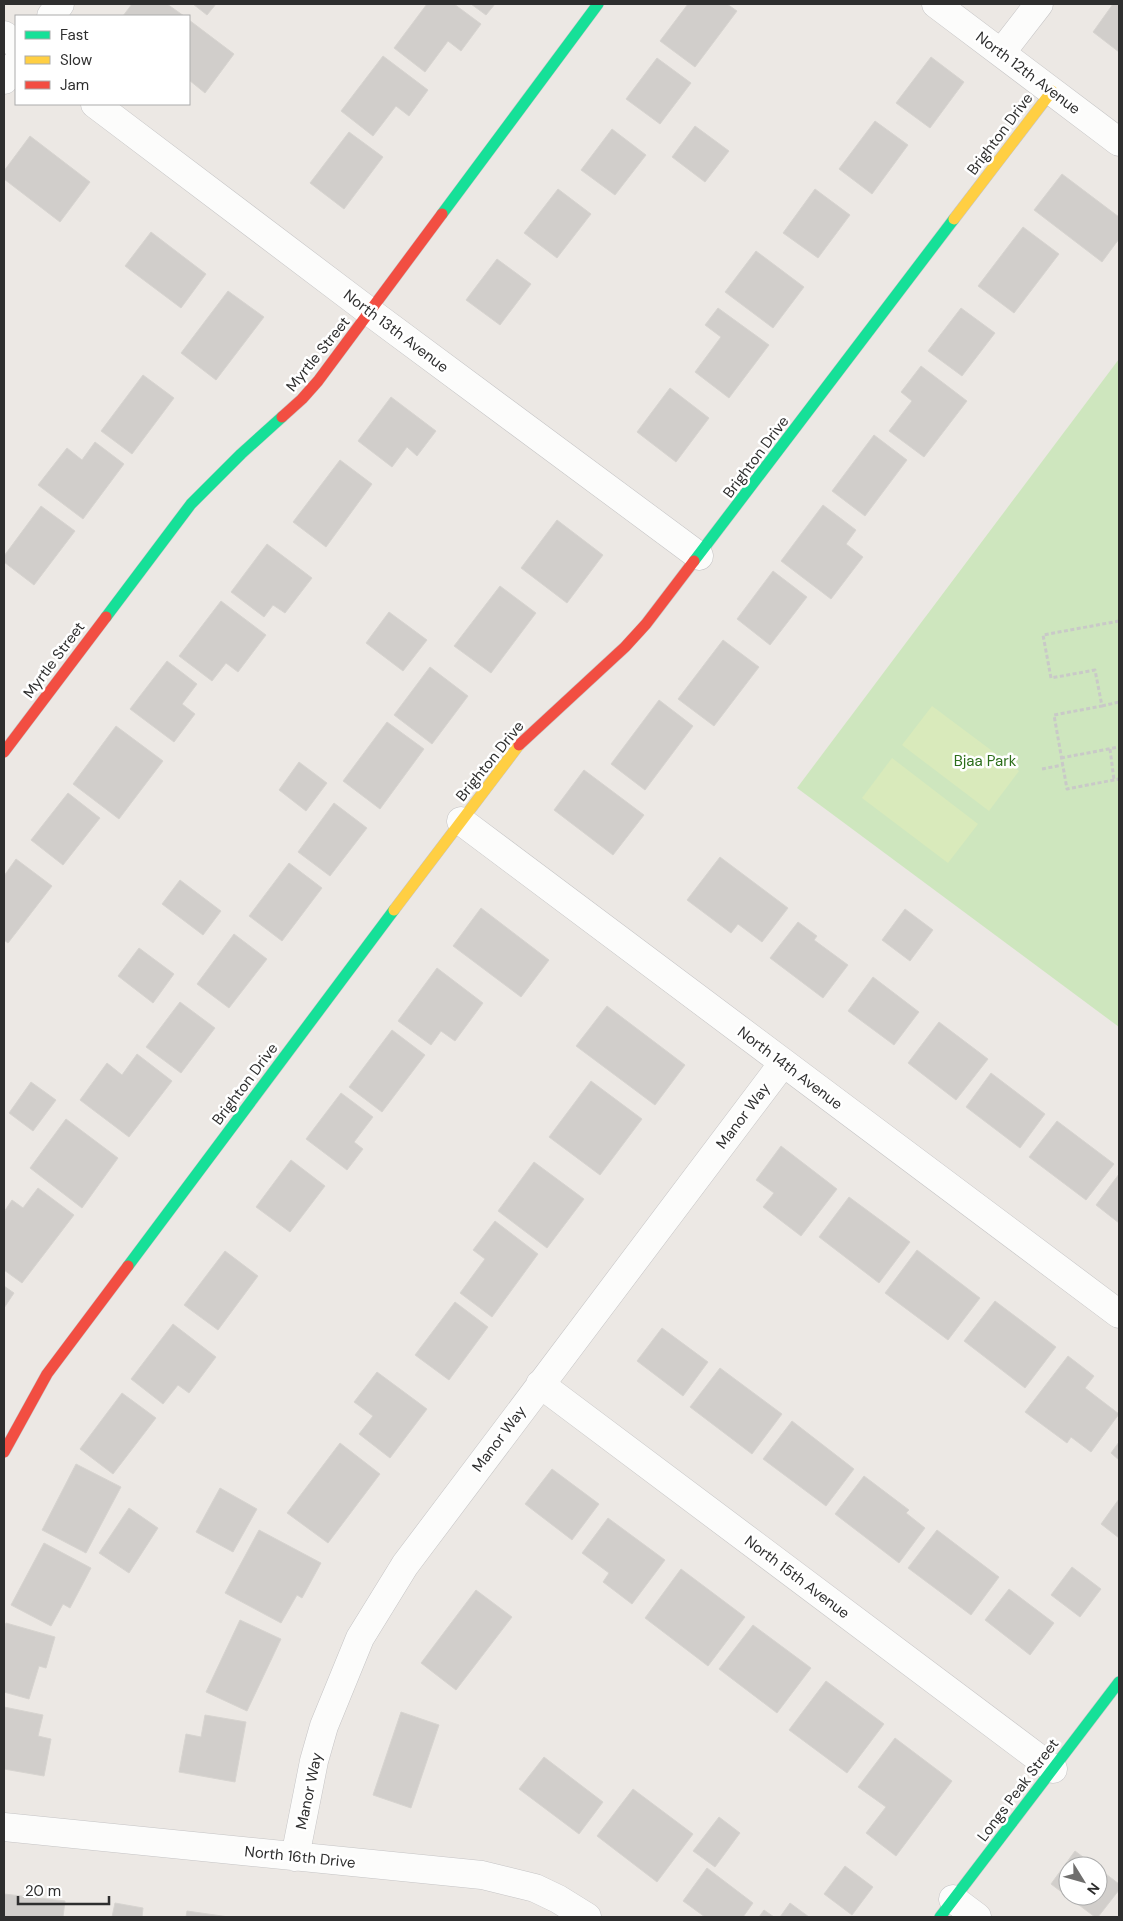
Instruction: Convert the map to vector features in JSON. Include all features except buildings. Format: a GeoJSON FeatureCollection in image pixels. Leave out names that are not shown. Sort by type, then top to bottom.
{"type":"FeatureCollection","features":[{"type":"Feature","properties":{"kind":"street"},"geometry":{"type":"LineString","coordinates":[[52,15],[60,4]]}},
{"type":"Feature","properties":{"kind":"street","name":"Myrtle Street"},"geometry":{"type":"LineString","coordinates":[[4,752],[191,504],[241,454],[302,399],[370,312],[598,4]]}},
{"type":"Feature","properties":{"kind":"street","name":"North 12th Avenue"},"geometry":{"type":"LineString","coordinates":[[936,4],[1119,142]]}},
{"type":"Feature","properties":{"kind":"street"},"geometry":{"type":"LineString","coordinates":[[1001,53],[1039,4]]}},
{"type":"Feature","properties":{"kind":"street"},"geometry":{"type":"LineString","coordinates":[[4,35],[15,43]]}},
{"type":"Feature","properties":{"kind":"street"},"geometry":{"type":"LineString","coordinates":[[4,80],[15,65]]}},
{"type":"Feature","properties":{"kind":"street","name":"Brighton Drive"},"geometry":{"type":"LineString","coordinates":[[4,1452],[47,1374],[512,753],[526,737],[625,647],[646,624],[700,556],[1052,91]]}},
{"type":"Feature","properties":{"kind":"street","name":"North 13th Avenue"},"geometry":{"type":"LineString","coordinates":[[96,105],[370,312],[700,556]]}},
{"type":"Feature","properties":{"kind":"street","name":"North 14th Avenue"},"geometry":{"type":"LineString","coordinates":[[461,821],[1119,1314]]}},
{"type":"Feature","properties":{"kind":"street","name":"Manor Way"},"geometry":{"type":"LineString","coordinates":[[295,1856],[314,1761],[324,1726],[360,1638],[405,1565],[783,1062]]}},
{"type":"Feature","properties":{"kind":"street","name":"North 15th Avenue"},"geometry":{"type":"LineString","coordinates":[[540,1384],[1053,1769]]}},
{"type":"Feature","properties":{"kind":"street","name":"Longs Peak Street"},"geometry":{"type":"LineString","coordinates":[[947,1908],[1119,1682]]}},
{"type":"Feature","properties":{"kind":"street","name":"North 16th Drive"},"geometry":{"type":"LineString","coordinates":[[4,1828],[482,1875],[535,1888],[558,1899],[587,1917]]}},
{"type":"Feature","properties":{"kind":"street"},"geometry":{"type":"LineString","coordinates":[[947,1908],[978,1917]]}},
{"type":"Feature","properties":{"kind":"path"},"geometry":{"type":"LineString","coordinates":[[1102,706],[1095,670],[1051,678],[1043,635],[1119,621]]}},
{"type":"Feature","properties":{"kind":"path"},"geometry":{"type":"LineString","coordinates":[[1119,702],[1054,715],[1067,789],[1119,778]]}},
{"type":"Feature","properties":{"kind":"path"},"geometry":{"type":"LineString","coordinates":[[1061,758],[1119,747]]}},
{"type":"Feature","properties":{"kind":"path"},"geometry":{"type":"LineString","coordinates":[[1110,749],[1114,780]]}},
{"type":"Feature","properties":{"kind":"path"},"geometry":{"type":"LineString","coordinates":[[1042,769],[1063,765]]}},
{"type":"Feature","properties":{"kind":"green space","name":"Bjaa Park"},"geometry":{"type":"Polygon","coordinates":[[[1119,359],[1119,1027],[797,788],[1119,359]]]}},
{"type":"Feature","properties":{"kind":"green space"},"geometry":{"type":"Polygon","coordinates":[[[932,706],[1019,771],[989,811],[902,745],[932,706]]]}},
{"type":"Feature","properties":{"kind":"green space"},"geometry":{"type":"Polygon","coordinates":[[[892,758],[978,824],[948,863],[862,798],[892,758]]]}},
{"type":"Feature","properties":{"kind":"traffic: fast"},"geometry":{"type":"LineString","coordinates":[[442,214],[598,4]]}},
{"type":"Feature","properties":{"kind":"traffic: fast"},"geometry":{"type":"LineString","coordinates":[[694,561],[954,219]]}},
{"type":"Feature","properties":{"kind":"traffic: fast"},"geometry":{"type":"LineString","coordinates":[[106,617],[191,504],[241,454],[282,417]]}},
{"type":"Feature","properties":{"kind":"traffic: fast"},"geometry":{"type":"LineString","coordinates":[[128,1266],[394,910]]}},
{"type":"Feature","properties":{"kind":"traffic: fast"},"geometry":{"type":"LineString","coordinates":[[940,1917],[1119,1682]]}},
{"type":"Feature","properties":{"kind":"traffic: slow"},"geometry":{"type":"LineString","coordinates":[[954,219],[1052,91]]}},
{"type":"Feature","properties":{"kind":"traffic: slow"},"geometry":{"type":"LineString","coordinates":[[394,910],[519,745]]}},
{"type":"Feature","properties":{"kind":"traffic: jam"},"geometry":{"type":"LineString","coordinates":[[282,417],[318,381],[442,214]]}},
{"type":"Feature","properties":{"kind":"traffic: jam"},"geometry":{"type":"LineString","coordinates":[[519,745],[625,647],[646,624],[694,561]]}},
{"type":"Feature","properties":{"kind":"traffic: jam"},"geometry":{"type":"LineString","coordinates":[[4,752],[106,617]]}},
{"type":"Feature","properties":{"kind":"traffic: jam"},"geometry":{"type":"LineString","coordinates":[[4,1452],[47,1374],[128,1266]]}}]}
